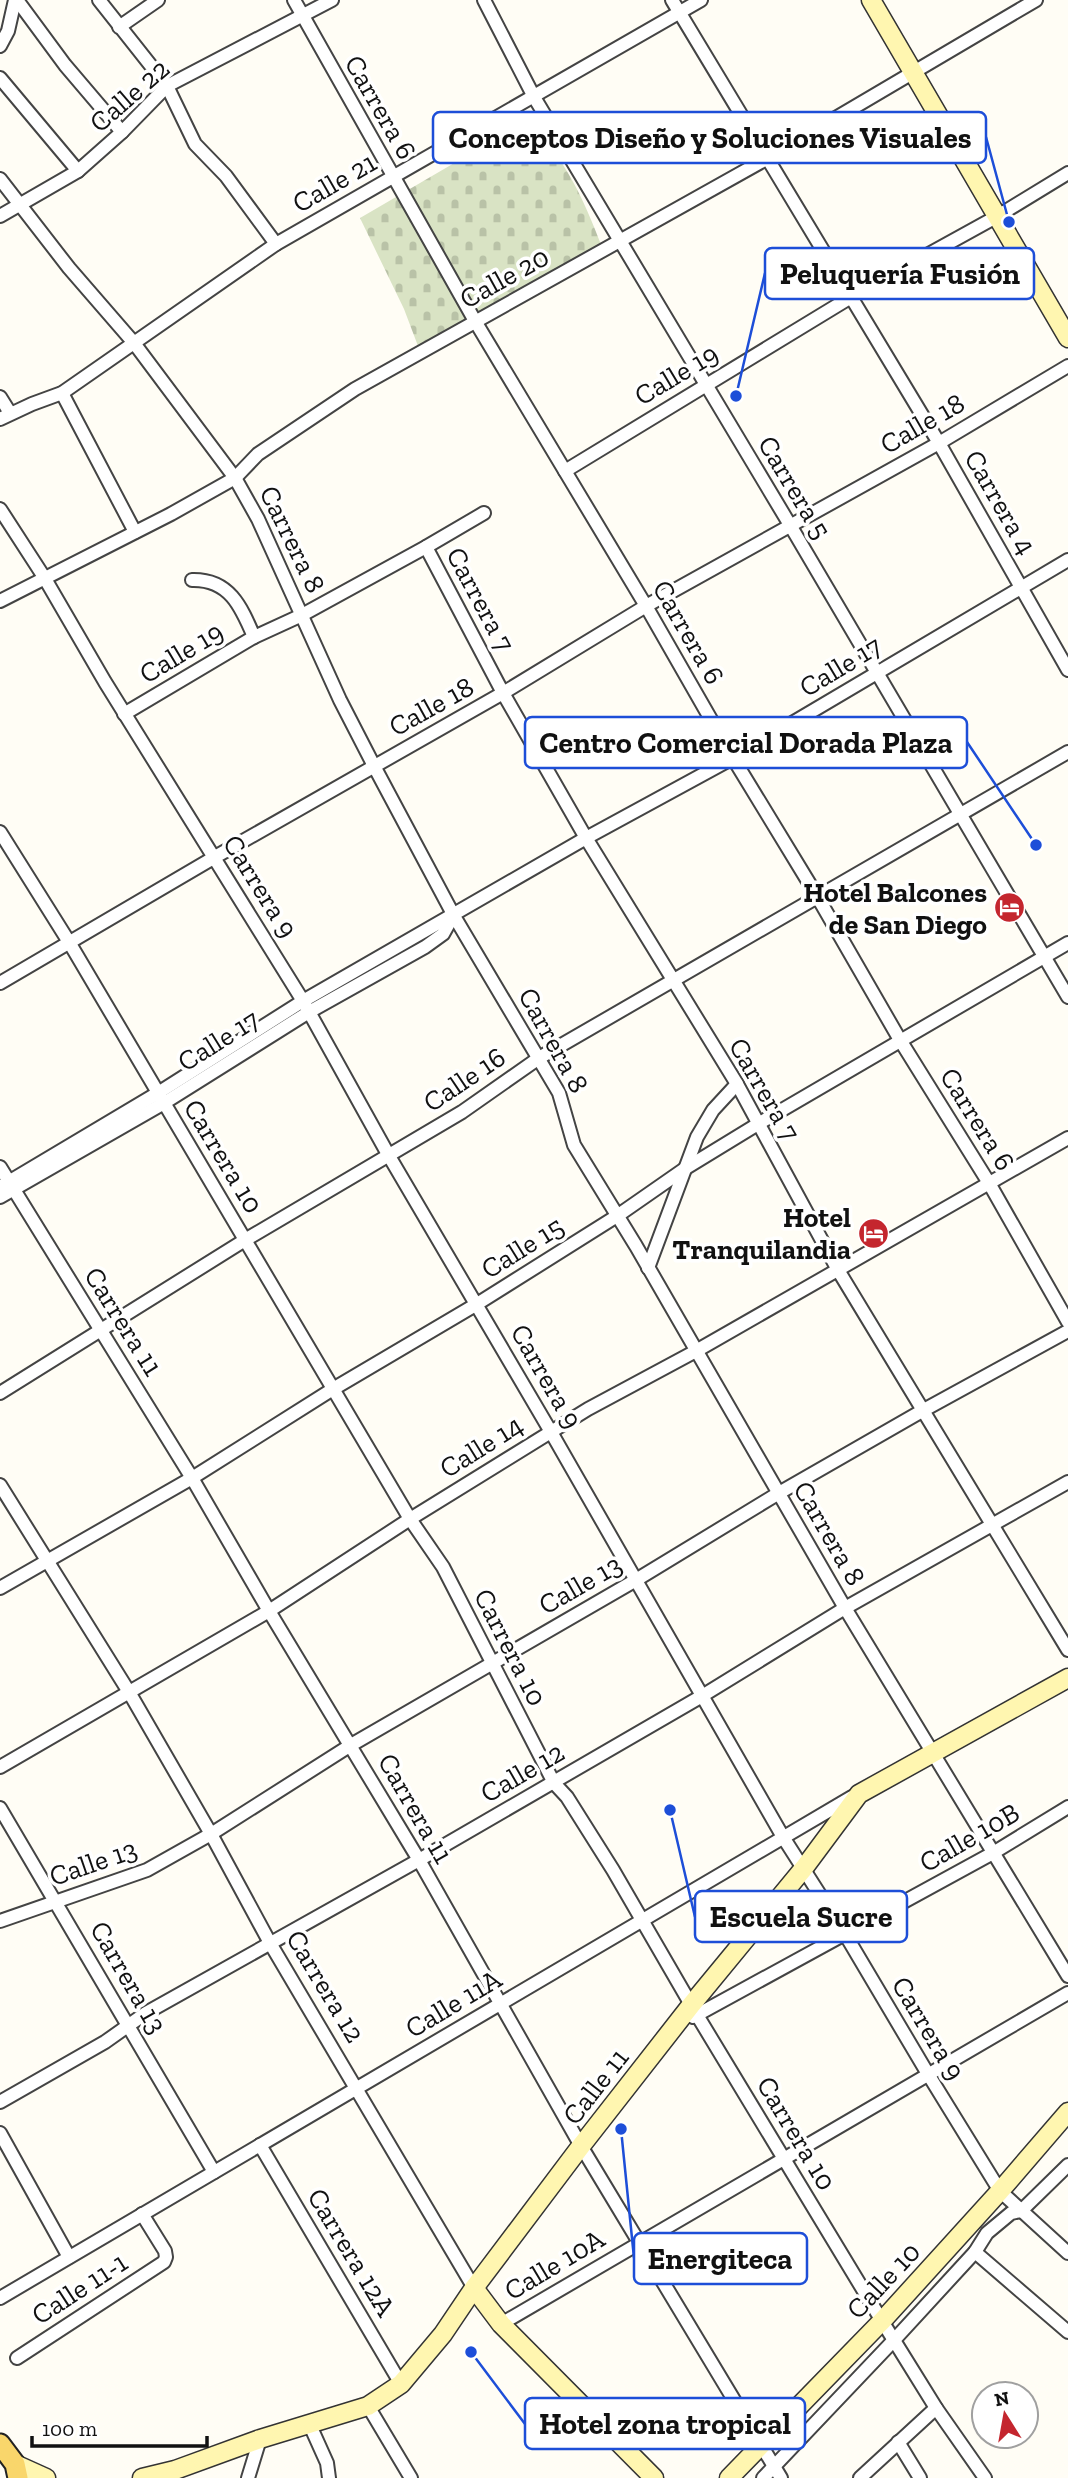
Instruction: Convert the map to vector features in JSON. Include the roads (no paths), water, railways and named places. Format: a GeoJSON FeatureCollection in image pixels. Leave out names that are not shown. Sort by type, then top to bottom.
{"type":"FeatureCollection","features":[{"type":"Feature","properties":{"kind":"main road"},"geometry":{"type":"LineString","coordinates":[[871,0],[1068,338]]}},
{"type":"Feature","properties":{"kind":"main road","name":"Calle 11"},"geometry":{"type":"LineString","coordinates":[[142,2478],[175,2470],[260,2439],[368,2406],[401,2384],[443,2334],[474,2288],[581,2147],[673,2029],[694,2010],[859,1794],[1068,1678]]}},
{"type":"Feature","properties":{"kind":"main road","name":"Calle 10"},"geometry":{"type":"LineString","coordinates":[[729,2478],[759,2444],[882,2321],[1068,2112]]}},
{"type":"Feature","properties":{"kind":"main road","name":"Carrera 12"},"geometry":{"type":"LineString","coordinates":[[474,2288],[501,2324],[654,2478]]}},
{"type":"Feature","properties":{"kind":"main road"},"geometry":{"type":"LineString","coordinates":[[0,2444],[16,2471],[46,2478]]}},
{"type":"Feature","properties":{"kind":"street"},"geometry":{"type":"LineString","coordinates":[[0,7],[15,0]]}},
{"type":"Feature","properties":{"kind":"street"},"geometry":{"type":"LineString","coordinates":[[0,46],[8,31],[15,0]]}},
{"type":"Feature","properties":{"kind":"street"},"geometry":{"type":"LineString","coordinates":[[15,0],[122,132]]}},
{"type":"Feature","properties":{"kind":"street"},"geometry":{"type":"LineString","coordinates":[[99,0],[167,86],[195,144],[219,167],[276,244]]}},
{"type":"Feature","properties":{"kind":"street"},"geometry":{"type":"LineString","coordinates":[[119,27],[158,0]]}},
{"type":"Feature","properties":{"kind":"street","name":"Carrera 6"},"geometry":{"type":"LineString","coordinates":[[293,0],[475,321],[817,895],[900,1040],[989,1183],[1068,1322]]}},
{"type":"Feature","properties":{"kind":"street","name":"Calle 22"},"geometry":{"type":"LineString","coordinates":[[0,216],[78,171],[122,132],[167,86],[332,0]]}},
{"type":"Feature","properties":{"kind":"street","name":"Carrera 5"},"geometry":{"type":"LineString","coordinates":[[484,0],[534,97],[1068,997]]}},
{"type":"Feature","properties":{"kind":"street","name":"Carrera 4"},"geometry":{"type":"LineString","coordinates":[[672,0],[939,443],[1068,670]]}},
{"type":"Feature","properties":{"kind":"street","name":"Calle 21"},"geometry":{"type":"LineString","coordinates":[[5,416],[62,393],[276,244],[701,0]]}},
{"type":"Feature","properties":{"kind":"street","name":"Calle 20"},"geometry":{"type":"LineString","coordinates":[[0,601],[235,478],[258,454],[355,389],[768,158],[1036,0]]}},
{"type":"Feature","properties":{"kind":"street"},"geometry":{"type":"LineString","coordinates":[[0,78],[78,171]]}},
{"type":"Feature","properties":{"kind":"street","name":"Calle 19"},"geometry":{"type":"LineString","coordinates":[[565,471],[705,384],[1068,173]]}},
{"type":"Feature","properties":{"kind":"street","name":"Carrera 8"},"geometry":{"type":"LineString","coordinates":[[0,178],[69,268],[134,343],[235,478],[258,519],[340,700],[374,766],[454,916],[559,1093],[574,1145],[845,1608],[1068,1976]]}},
{"type":"Feature","properties":{"kind":"street","name":"Calle 18"},"geometry":{"type":"LineString","coordinates":[[0,983],[215,857],[503,694],[646,606],[939,443],[1068,366]]}},
{"type":"Feature","properties":{"kind":"street"},"geometry":{"type":"LineString","coordinates":[[62,393],[135,532]]}},
{"type":"Feature","properties":{"kind":"street"},"geometry":{"type":"LineString","coordinates":[[0,397],[5,416]]}},
{"type":"Feature","properties":{"kind":"street","name":"Carrera 9"},"geometry":{"type":"LineString","coordinates":[[0,509],[306,1007],[389,1156],[783,1837],[845,1934],[928,2074],[1000,2191],[1068,2253]]}},
{"type":"Feature","properties":{"kind":"street","name":"Calle 19"},"geometry":{"type":"LineString","coordinates":[[124,714],[254,637],[302,615],[484,513]]}},
{"type":"Feature","properties":{"kind":"street","name":"Carrera 7"},"geometry":{"type":"LineString","coordinates":[[426,547],[503,694],[586,838],[737,1084],[838,1270],[1068,1650]]}},
{"type":"Feature","properties":{"kind":"street","name":"Calle 17"},"geometry":{"type":"LineString","coordinates":[[0,1197],[7,1186],[161,1098],[454,916],[586,838],[733,758],[1068,560]]}},
{"type":"Feature","properties":{"kind":"street"},"geometry":{"type":"LineString","coordinates":[[192,580],[207,579],[222,586],[236,601],[254,637]]}},
{"type":"Feature","properties":{"kind":"street","name":"Calle 16"},"geometry":{"type":"LineString","coordinates":[[0,1393],[245,1240],[462,1112],[539,1058],[1068,752]]}},
{"type":"Feature","properties":{"kind":"street","name":"Carrera 10"},"geometry":{"type":"LineString","coordinates":[[0,832],[69,942],[410,1519],[443,1567],[554,1783],[568,1797],[882,2321],[985,2478]]}},
{"type":"Feature","properties":{"kind":"street","name":"Calle 15"},"geometry":{"type":"LineString","coordinates":[[0,1588],[192,1478],[332,1389],[477,1304],[617,1216],[685,1168],[1068,943]]}},
{"type":"Feature","properties":{"kind":"street"},"geometry":{"type":"LineString","coordinates":[[648,1268],[696,1137],[713,1110],[737,1084]]}},
{"type":"Feature","properties":{"kind":"street","name":"Calle 14"},"geometry":{"type":"LineString","coordinates":[[0,1767],[269,1611],[410,1519],[551,1432],[1068,1138]]}},
{"type":"Feature","properties":{"kind":"street","name":"Carrera 11"},"geometry":{"type":"LineString","coordinates":[[0,1167],[7,1186],[192,1478],[351,1745],[581,2147],[777,2472]]}},
{"type":"Feature","properties":{"kind":"street","name":"Calle 13"},"geometry":{"type":"LineString","coordinates":[[0,1921],[147,1870],[211,1834],[351,1745],[636,1580],[779,1493],[1068,1331]]}},
{"type":"Feature","properties":{"kind":"street","name":"Calle 12"},"geometry":{"type":"LineString","coordinates":[[0,2102],[270,1943],[554,1783],[845,1608],[1068,1482]]}},
{"type":"Feature","properties":{"kind":"street","name":"Carrera 12"},"geometry":{"type":"LineString","coordinates":[[0,1485],[128,1692],[211,1834],[270,1943],[474,2288]]}},
{"type":"Feature","properties":{"kind":"street","name":"Calle 11A"},"geometry":{"type":"LineString","coordinates":[[0,2298],[859,1794]]}},
{"type":"Feature","properties":{"kind":"street","name":"Calle 10B"},"geometry":{"type":"LineString","coordinates":[[694,2010],[845,1934],[993,1853],[1068,1807]]}},
{"type":"Feature","properties":{"kind":"street","name":"Carrera 13"},"geometry":{"type":"LineString","coordinates":[[0,1808],[215,2172]]}},
{"type":"Feature","properties":{"kind":"street","name":"Calle 10A"},"geometry":{"type":"LineString","coordinates":[[501,2324],[1068,1993]]}},
{"type":"Feature","properties":{"kind":"street"},"geometry":{"type":"LineString","coordinates":[[0,2133],[69,2257]]}},
{"type":"Feature","properties":{"kind":"street","name":"Carrera 12A"},"geometry":{"type":"LineString","coordinates":[[260,2145],[401,2384]]}},
{"type":"Feature","properties":{"kind":"street","name":"Calle 10"},"geometry":{"type":"LineString","coordinates":[[763,2478],[777,2472],[975,2252],[988,2233],[1011,2213],[1021,2211],[1068,2165]]}},
{"type":"Feature","properties":{"kind":"street","name":"Calle 11-1"},"geometry":{"type":"LineString","coordinates":[[17,2358],[164,2262],[166,2257],[142,2214]]}},
{"type":"Feature","properties":{"kind":"street"},"geometry":{"type":"LineString","coordinates":[[975,2252],[1068,2332]]}},
{"type":"Feature","properties":{"kind":"street"},"geometry":{"type":"LineString","coordinates":[[368,2406],[411,2478]]}},
{"type":"Feature","properties":{"kind":"street"},"geometry":{"type":"LineString","coordinates":[[860,2478],[936,2407]]}},
{"type":"Feature","properties":{"kind":"street"},"geometry":{"type":"LineString","coordinates":[[309,2423],[327,2463],[329,2478]]}},
{"type":"Feature","properties":{"kind":"street"},"geometry":{"type":"LineString","coordinates":[[248,2478],[260,2439]]}},
{"type":"Feature","properties":{"kind":"street"},"geometry":{"type":"LineString","coordinates":[[898,2442],[920,2478]]}},
{"type":"Feature","properties":{"kind":"place","name":"Conceptos Diseño y Soluciones Visuales"},"geometry":{"type":"Point","coordinates":[1009,222]}},
{"type":"Feature","properties":{"kind":"place","name":"Peluquería Fusión"},"geometry":{"type":"Point","coordinates":[736,396]}},
{"type":"Feature","properties":{"kind":"place","name":"Centro Comercial Dorada Plaza"},"geometry":{"type":"Point","coordinates":[1036,845]}},
{"type":"Feature","properties":{"kind":"place","name":"Hotel Balcones de San Diego"},"geometry":{"type":"Point","coordinates":[1010,908]}},
{"type":"Feature","properties":{"kind":"place","name":"Hotel Tranquilandia"},"geometry":{"type":"Point","coordinates":[874,1233]}},
{"type":"Feature","properties":{"kind":"place","name":"Escuela Sucre"},"geometry":{"type":"Point","coordinates":[670,1810]}},
{"type":"Feature","properties":{"kind":"place","name":"Energiteca"},"geometry":{"type":"Point","coordinates":[621,2129]}},
{"type":"Feature","properties":{"kind":"place","name":"Hotel zona tropical"},"geometry":{"type":"Point","coordinates":[471,2352]}}]}
